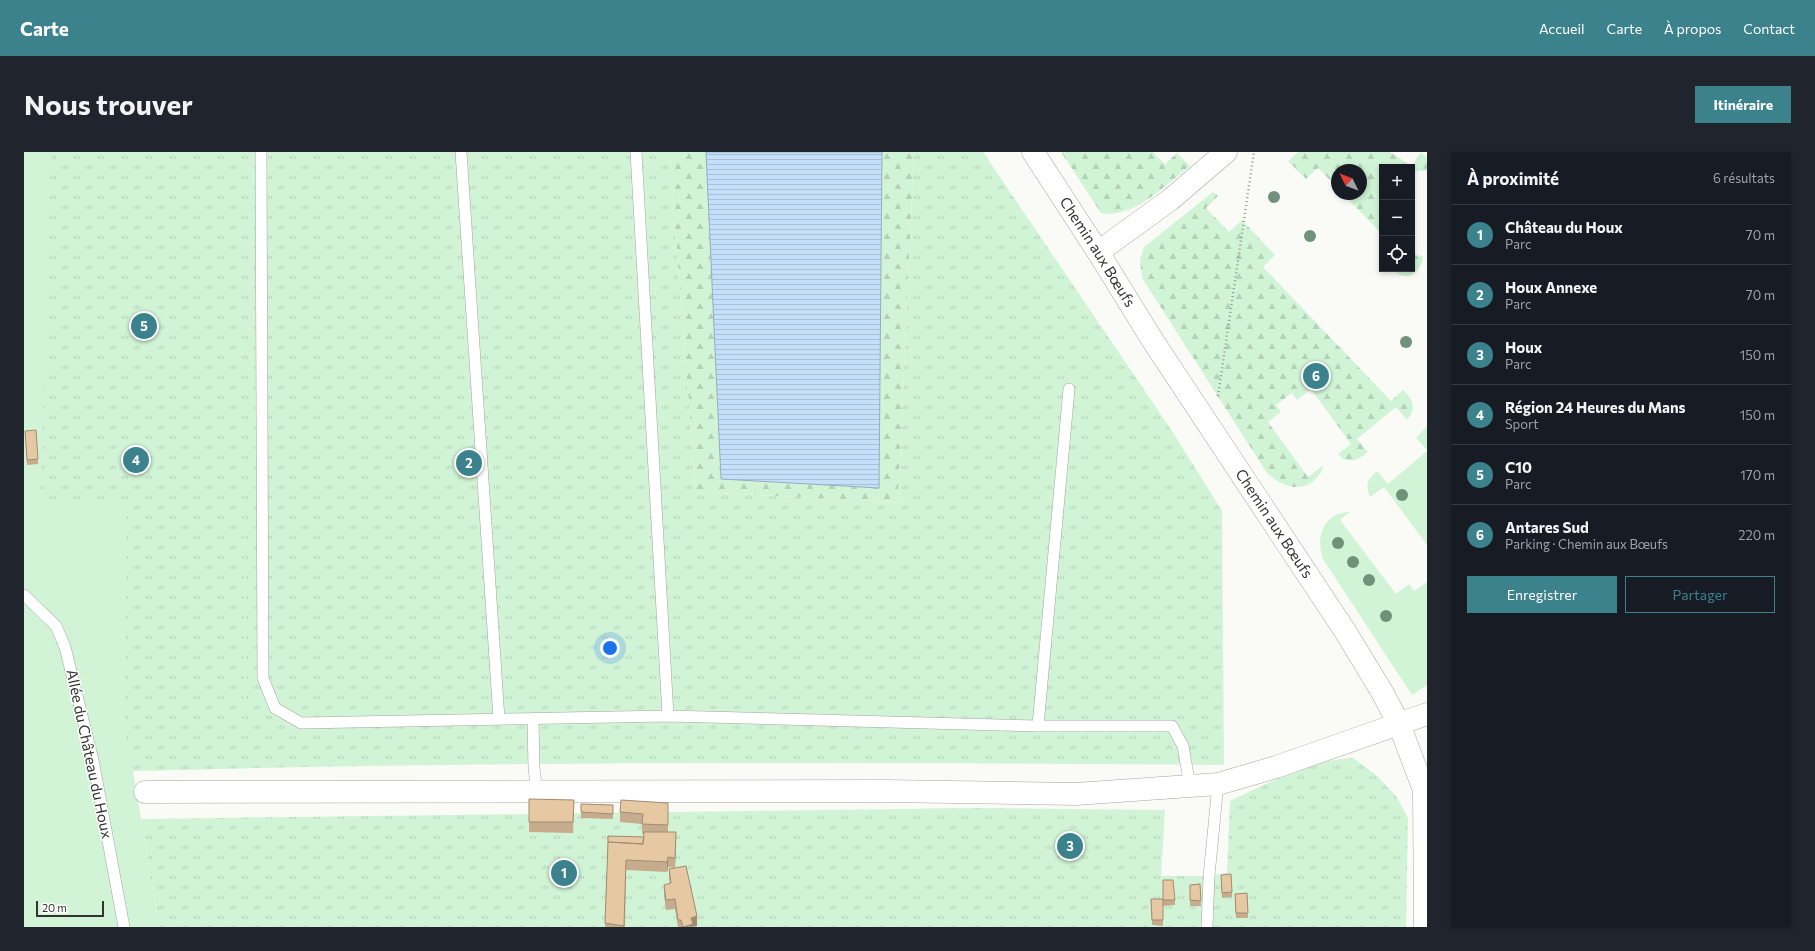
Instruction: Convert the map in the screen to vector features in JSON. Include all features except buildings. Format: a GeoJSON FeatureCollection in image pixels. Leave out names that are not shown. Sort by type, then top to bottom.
{"type":"FeatureCollection","features":[{"type":"Feature","properties":{"kind":"street","name":"Chemin aux Bœufs"},"geometry":{"type":"LineString","coordinates":[[1033,152],[1098,252],[1153,341],[1213,430],[1308,578],[1345,631],[1382,692],[1399,724],[1424,790],[1425,927]]}},
{"type":"Feature","properties":{"kind":"street"},"geometry":{"type":"LineString","coordinates":[[1098,252],[1170,200],[1226,152]]}},
{"type":"Feature","properties":{"kind":"street"},"geometry":{"type":"LineString","coordinates":[[145,792],[885,791],[1076,794],[1218,784],[1276,767],[1427,714]]}},
{"type":"Feature","properties":{"kind":"lane"},"geometry":{"type":"LineString","coordinates":[[261,152],[263,678],[275,708],[302,723],[668,716],[1038,726],[1172,726],[1183,746],[1190,786]]}},
{"type":"Feature","properties":{"kind":"lane"},"geometry":{"type":"LineString","coordinates":[[461,152],[499,719]]}},
{"type":"Feature","properties":{"kind":"lane"},"geometry":{"type":"LineString","coordinates":[[636,152],[668,716]]}},
{"type":"Feature","properties":{"kind":"lane"},"geometry":{"type":"LineString","coordinates":[[1038,726],[1069,389]]}},
{"type":"Feature","properties":{"kind":"lane","name":"Allée du Château du Houx"},"geometry":{"type":"LineString","coordinates":[[24,595],[56,626],[65,647],[94,760],[124,927]]}},
{"type":"Feature","properties":{"kind":"lane"},"geometry":{"type":"LineString","coordinates":[[533,718],[534,768],[537,792]]}},
{"type":"Feature","properties":{"kind":"lane"},"geometry":{"type":"LineString","coordinates":[[1207,927],[1209,876],[1218,784]]}},
{"type":"Feature","properties":{"kind":"path"},"geometry":{"type":"LineString","coordinates":[[1213,430],[1254,152]]}},
{"type":"Feature","properties":{"kind":"green space"},"geometry":{"type":"Polygon","coordinates":[[[24,152],[245,152],[253,768],[133,771],[159,927],[24,927],[24,152]]]}},
{"type":"Feature","properties":{"kind":"green space"},"geometry":{"type":"Polygon","coordinates":[[[51,152],[669,152],[696,492],[898,502],[914,152],[983,152],[1174,434],[1222,511],[1224,765],[678,763],[406,765],[133,771],[125,731],[126,501],[40,504],[51,152]],[[243,211],[244,747],[246,688],[243,211]]]}},
{"type":"Feature","properties":{"kind":"green space"},"geometry":{"type":"Polygon","coordinates":[[[669,152],[706,152],[721,479],[879,488],[882,152],[914,152],[898,502],[696,492],[669,152]]]}},
{"type":"Feature","properties":{"kind":"green space"},"geometry":{"type":"Polygon","coordinates":[[[1061,152],[1153,152],[1165,164],[1177,153],[1190,166],[1160,191],[1137,206],[1125,211],[1101,213],[1061,152]]]}},
{"type":"Feature","properties":{"kind":"green space"},"geometry":{"type":"Polygon","coordinates":[[[1298,152],[1390,152],[1409,164],[1379,164],[1379,231],[1349,200],[1367,200],[1367,164],[1331,164],[1331,181],[1318,168],[1306,179],[1288,161],[1298,152]]]}},
{"type":"Feature","properties":{"kind":"green space"},"geometry":{"type":"Polygon","coordinates":[[[1421,152],[1427,158],[1427,171],[1415,171],[1415,164],[1413,164],[1421,152]]]}},
{"type":"Feature","properties":{"kind":"green space"},"geometry":{"type":"Polygon","coordinates":[[[1213,192],[1218,196],[1206,208],[1229,232],[1242,220],[1275,255],[1263,267],[1391,401],[1403,390],[1409,397],[1412,404],[1412,412],[1407,420],[1396,407],[1357,439],[1368,452],[1353,460],[1345,459],[1338,454],[1351,444],[1311,389],[1297,400],[1292,393],[1276,405],[1281,412],[1268,422],[1308,477],[1324,465],[1319,475],[1306,485],[1298,487],[1282,484],[1267,473],[1142,278],[1140,260],[1144,247],[1213,192]]]}},
{"type":"Feature","properties":{"kind":"green space"},"geometry":{"type":"Polygon","coordinates":[[[1415,255],[1423,256],[1420,267],[1417,271],[1413,274],[1404,276],[1396,272],[1415,272],[1415,255]]]}},
{"type":"Feature","properties":{"kind":"green space"},"geometry":{"type":"Polygon","coordinates":[[[1427,426],[1427,450],[1416,438],[1427,426]]]}},
{"type":"Feature","properties":{"kind":"green space"},"geometry":{"type":"Polygon","coordinates":[[[1427,451],[1427,545],[1384,487],[1370,497],[1367,486],[1371,477],[1377,471],[1388,484],[1427,451]]]}},
{"type":"Feature","properties":{"kind":"green space"},"geometry":{"type":"Polygon","coordinates":[[[1350,512],[1340,520],[1396,594],[1409,584],[1414,591],[1427,582],[1427,685],[1412,695],[1323,559],[1320,542],[1324,527],[1334,516],[1341,513],[1350,512]]]}},
{"type":"Feature","properties":{"kind":"green space"},"geometry":{"type":"Polygon","coordinates":[[[1353,758],[1376,775],[1396,796],[1408,818],[1406,927],[159,927],[141,819],[978,808],[1165,810],[1161,876],[1209,876],[1227,873],[1230,801],[1274,780],[1305,768],[1321,763],[1353,758]]]}},
{"type":"Feature","properties":{"kind":"water"},"geometry":{"type":"Polygon","coordinates":[[[706,152],[882,152],[879,488],[721,479],[706,152]]]}},
{"type":"Feature","properties":{"kind":"place","name":"C10"},"geometry":{"type":"Point","coordinates":[144,326]}},
{"type":"Feature","properties":{"kind":"place","name":"Antares Sud"},"geometry":{"type":"Point","coordinates":[1316,376]}},
{"type":"Feature","properties":{"kind":"place","name":"Région 24 Heures du Mans"},"geometry":{"type":"Point","coordinates":[136,460]}},
{"type":"Feature","properties":{"kind":"place","name":"Houx Annexe"},"geometry":{"type":"Point","coordinates":[469,463]}},
{"type":"Feature","properties":{"kind":"place","name":"Houx"},"geometry":{"type":"Point","coordinates":[1070,846]}},
{"type":"Feature","properties":{"kind":"place","name":"Château du Houx"},"geometry":{"type":"Point","coordinates":[564,873]}}]}
